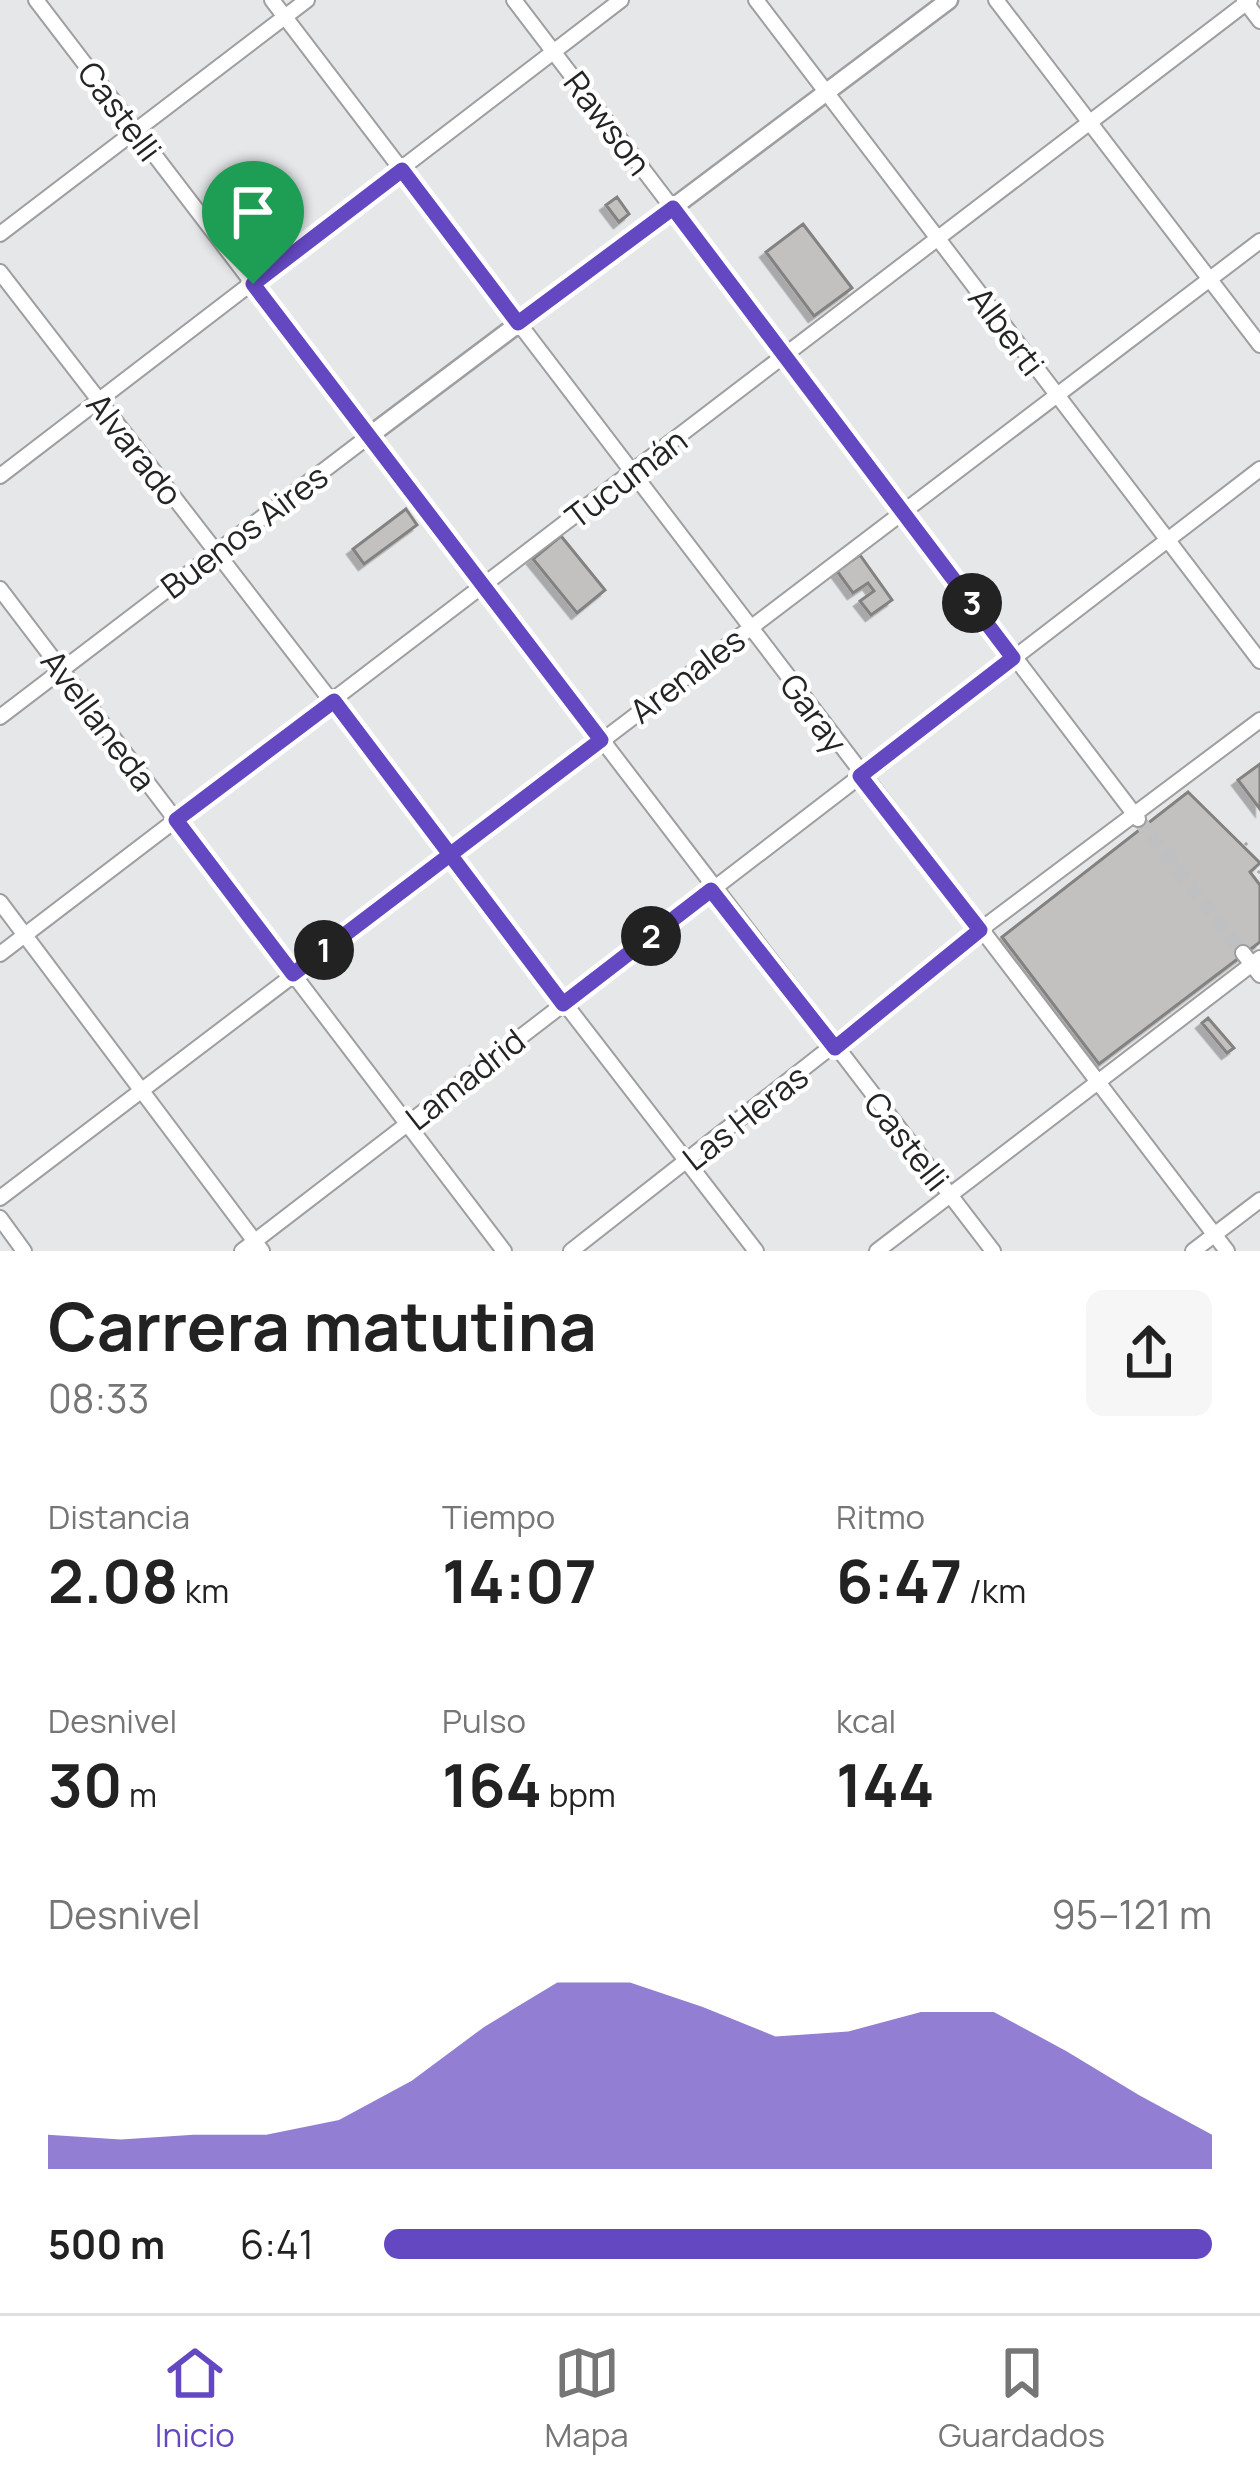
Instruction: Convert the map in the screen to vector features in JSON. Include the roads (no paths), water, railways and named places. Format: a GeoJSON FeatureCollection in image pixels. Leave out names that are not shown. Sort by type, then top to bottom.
{"type":"FeatureCollection","features":[{"type":"Feature","properties":{"kind":"street","name":"Castelli"},"geometry":{"type":"LineString","coordinates":[[36,0],[711,890],[993,1251]]}},
{"type":"Feature","properties":{"kind":"street","name":"Garay"},"geometry":{"type":"LineString","coordinates":[[272,0],[1227,1251]]}},
{"type":"Feature","properties":{"kind":"street"},"geometry":{"type":"LineString","coordinates":[[0,234],[307,0]]}},
{"type":"Feature","properties":{"kind":"street","name":"Rawson"},"geometry":{"type":"LineString","coordinates":[[514,0],[1136,816]]}},
{"type":"Feature","properties":{"kind":"street"},"geometry":{"type":"LineString","coordinates":[[0,476],[621,0]]}},
{"type":"Feature","properties":{"kind":"street","name":"Alberti"},"geometry":{"type":"LineString","coordinates":[[756,0],[1260,661]]}},
{"type":"Feature","properties":{"kind":"street","name":"Buenos Aires"},"geometry":{"type":"LineString","coordinates":[[0,717],[949,0]]}},
{"type":"Feature","properties":{"kind":"street"},"geometry":{"type":"LineString","coordinates":[[995,0],[1260,345]]}},
{"type":"Feature","properties":{"kind":"street"},"geometry":{"type":"LineString","coordinates":[[1246,1],[1260,21]]}},
{"type":"Feature","properties":{"kind":"street","name":"Tucumán"},"geometry":{"type":"LineString","coordinates":[[0,954],[1246,1]]}},
{"type":"Feature","properties":{"kind":"street","name":"Arenales"},"geometry":{"type":"LineString","coordinates":[[0,1198],[1260,241]]}},
{"type":"Feature","properties":{"kind":"street","name":"Alvarado"},"geometry":{"type":"LineString","coordinates":[[0,272],[756,1251]]}},
{"type":"Feature","properties":{"kind":"street","name":"Lamadrid"},"geometry":{"type":"LineString","coordinates":[[253,1248],[405,1126],[1260,470]]}},
{"type":"Feature","properties":{"kind":"street","name":"Avellaneda"},"geometry":{"type":"LineString","coordinates":[[0,590],[504,1251]]}},
{"type":"Feature","properties":{"kind":"street","name":"Las Heras"},"geometry":{"type":"LineString","coordinates":[[571,1251],[980,930],[1260,720]]}},
{"type":"Feature","properties":{"kind":"street"},"geometry":{"type":"LineString","coordinates":[[0,902],[143,1089],[253,1248]]}},
{"type":"Feature","properties":{"kind":"street"},"geometry":{"type":"LineString","coordinates":[[877,1251],[1254,962]]}},
{"type":"Feature","properties":{"kind":"street"},"geometry":{"type":"LineString","coordinates":[[1193,1251],[1260,1200]]}},
{"type":"Feature","properties":{"kind":"street"},"geometry":{"type":"LineString","coordinates":[[0,1218],[24,1251]]}},
{"type":"Feature","properties":{"kind":"tunnel"},"geometry":{"type":"LineString","coordinates":[[1138,819],[1243,953]]}}]}
